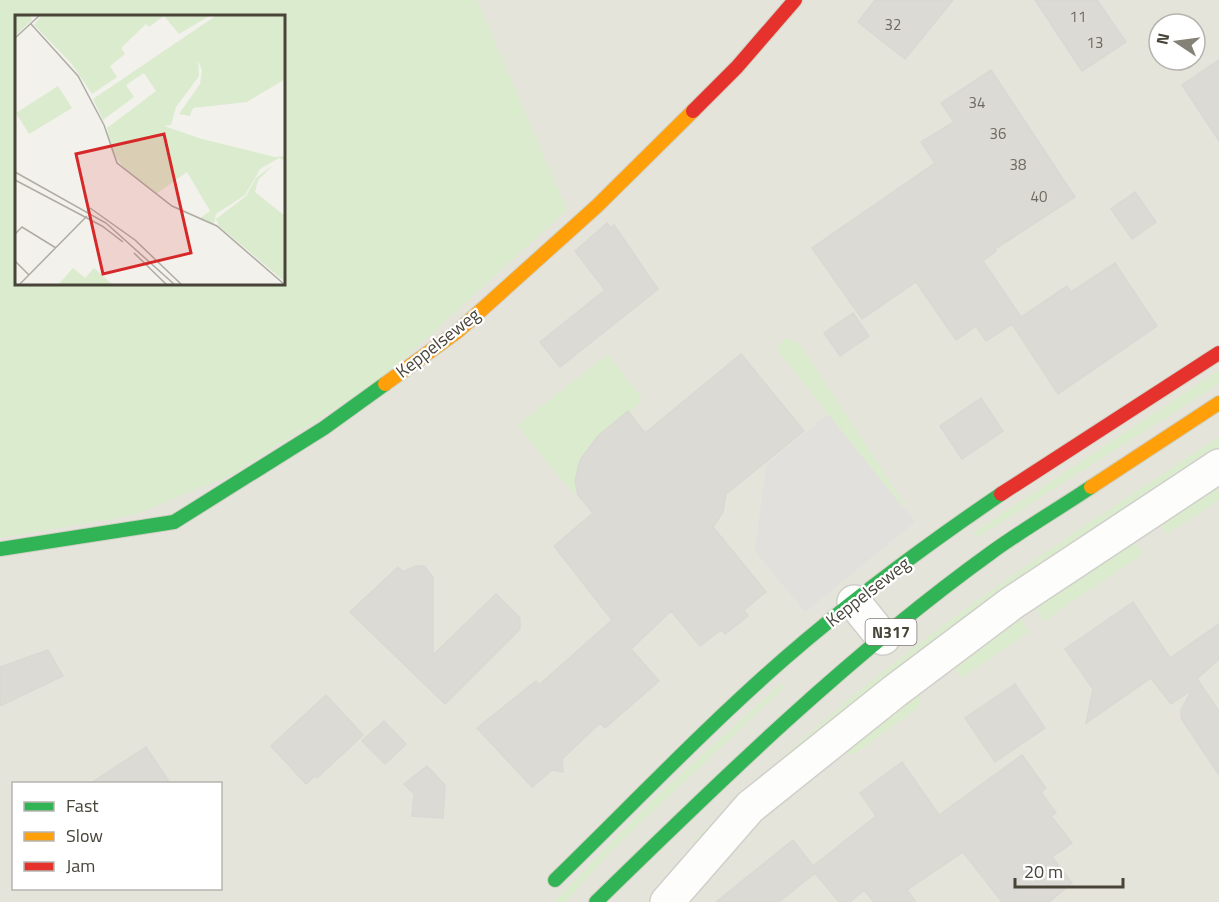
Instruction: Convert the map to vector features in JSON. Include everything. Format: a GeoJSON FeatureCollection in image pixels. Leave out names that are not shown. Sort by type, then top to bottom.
{"type":"FeatureCollection","features":[{"type":"Feature","properties":{"kind":"street","name":"Keppelseweg"},"geometry":{"type":"LineString","coordinates":[[0,549],[174,522],[324,428],[458,331],[597,206],[737,67],[795,0]]}},
{"type":"Feature","properties":{"kind":"street","name":"Keppelseweg"},"geometry":{"type":"LineString","coordinates":[[555,880],[722,718],[817,631],[964,518],[1219,353]]}},
{"type":"Feature","properties":{"kind":"street","name":"N317"},"geometry":{"type":"LineString","coordinates":[[597,902],[736,765],[883,638],[992,552],[1219,403]]}},
{"type":"Feature","properties":{"kind":"street"},"geometry":{"type":"LineString","coordinates":[[667,902],[750,807],[895,691],[1012,603],[1219,466]]}},
{"type":"Feature","properties":{"kind":"street"},"geometry":{"type":"LineString","coordinates":[[854,602],[883,638]]}},
{"type":"Feature","properties":{"kind":"shaded area"},"geometry":{"type":"Polygon","coordinates":[[[450,0],[1219,0],[1219,902],[0,902],[0,509],[182,482],[450,0]]]}},
{"type":"Feature","properties":{"kind":"shaded area"},"geometry":{"type":"Polygon","coordinates":[[[828,414],[915,522],[805,612],[755,551],[766,465],[828,414]]]}},
{"type":"Feature","properties":{"kind":"green space"},"geometry":{"type":"Polygon","coordinates":[[[0,0],[477,0],[567,210],[383,378],[231,475],[134,515],[0,538],[0,0]]]}},
{"type":"Feature","properties":{"kind":"green space"},"geometry":{"type":"Polygon","coordinates":[[[786,338],[800,344],[903,502],[906,514],[776,348],[786,338]]]}},
{"type":"Feature","properties":{"kind":"green space"},"geometry":{"type":"Polygon","coordinates":[[[608,354],[642,399],[626,418],[585,495],[572,492],[517,425],[608,354]]]}},
{"type":"Feature","properties":{"kind":"green space"},"geometry":{"type":"Polygon","coordinates":[[[1219,370],[1219,384],[978,537],[973,533],[1219,370]]]}},
{"type":"Feature","properties":{"kind":"green space"},"geometry":{"type":"Polygon","coordinates":[[[1219,437],[1219,447],[1135,503],[852,703],[765,780],[698,844],[694,840],[817,727],[946,623],[1127,497],[1219,437]]]}},
{"type":"Feature","properties":{"kind":"green space"},"geometry":{"type":"Polygon","coordinates":[[[1214,485],[1219,492],[1219,500],[1167,534],[1158,520],[1214,485]]]}},
{"type":"Feature","properties":{"kind":"green space"},"geometry":{"type":"Polygon","coordinates":[[[1133,539],[1143,554],[1044,621],[1034,605],[1133,539]]]}},
{"type":"Feature","properties":{"kind":"green space"},"geometry":{"type":"Polygon","coordinates":[[[1019,617],[1029,632],[961,678],[951,664],[1019,617]]]}},
{"type":"Feature","properties":{"kind":"green space"},"geometry":{"type":"Polygon","coordinates":[[[782,683],[785,687],[613,849],[566,902],[554,902],[655,797],[782,683]]]}},
{"type":"Feature","properties":{"kind":"green space"},"geometry":{"type":"Polygon","coordinates":[[[921,687],[919,707],[853,755],[839,752],[921,687]]]}},
{"type":"Feature","properties":{"kind":"building"},"geometry":{"type":"Polygon","coordinates":[[[875,0],[953,0],[905,59],[858,22],[875,0]]]}},
{"type":"Feature","properties":{"kind":"building"},"geometry":{"type":"Polygon","coordinates":[[[1035,0],[1097,0],[1126,42],[1082,71],[1035,0]]]}},
{"type":"Feature","properties":{"kind":"building"},"geometry":{"type":"Polygon","coordinates":[[[1219,60],[1219,141],[1182,85],[1201,72],[1207,72],[1207,68],[1219,60]]]}},
{"type":"Feature","properties":{"kind":"building"},"geometry":{"type":"Polygon","coordinates":[[[991,70],[1075,197],[995,249],[996,251],[983,261],[1021,317],[1067,286],[1071,292],[1115,263],[1157,326],[1058,394],[1012,324],[986,341],[976,326],[956,340],[916,282],[862,319],[812,248],[935,163],[921,142],[954,122],[941,103],[991,70]]]}},
{"type":"Feature","properties":{"kind":"building"},"geometry":{"type":"Polygon","coordinates":[[[1135,192],[1156,222],[1132,239],[1111,209],[1135,192]]]}},
{"type":"Feature","properties":{"kind":"building"},"geometry":{"type":"Polygon","coordinates":[[[607,223],[611,228],[614,225],[658,289],[560,367],[540,342],[605,290],[575,251],[607,223]]]}},
{"type":"Feature","properties":{"kind":"building"},"geometry":{"type":"Polygon","coordinates":[[[853,313],[869,336],[840,356],[824,333],[853,313]]]}},
{"type":"Feature","properties":{"kind":"building"},"geometry":{"type":"Polygon","coordinates":[[[741,354],[804,431],[726,494],[723,512],[713,527],[766,592],[744,610],[748,616],[725,634],[721,630],[700,646],[671,611],[631,649],[659,681],[605,728],[600,723],[562,759],[563,772],[552,770],[532,787],[477,728],[536,681],[539,685],[612,620],[554,546],[593,513],[578,495],[575,481],[580,460],[598,436],[628,411],[645,433],[741,354]]]}},
{"type":"Feature","properties":{"kind":"building"},"geometry":{"type":"Polygon","coordinates":[[[981,398],[1003,431],[962,459],[940,426],[981,398]]]}},
{"type":"Feature","properties":{"kind":"building"},"geometry":{"type":"Polygon","coordinates":[[[416,566],[424,566],[433,577],[433,655],[496,594],[520,618],[520,629],[445,704],[350,612],[398,567],[403,572],[416,566]]]}},
{"type":"Feature","properties":{"kind":"building"},"geometry":{"type":"Polygon","coordinates":[[[1133,602],[1170,658],[1219,624],[1219,659],[1197,679],[1219,711],[1219,775],[1181,718],[1181,710],[1192,690],[1171,704],[1151,678],[1086,723],[1093,689],[1065,649],[1133,602]]]}},
{"type":"Feature","properties":{"kind":"building"},"geometry":{"type":"Polygon","coordinates":[[[48,650],[63,676],[0,706],[0,667],[48,650]]]}},
{"type":"Feature","properties":{"kind":"building"},"geometry":{"type":"Polygon","coordinates":[[[1015,684],[1045,728],[995,762],[965,718],[1015,684]]]}},
{"type":"Feature","properties":{"kind":"building"},"geometry":{"type":"Polygon","coordinates":[[[326,695],[363,735],[317,778],[315,776],[306,784],[271,746],[326,695]]]}},
{"type":"Feature","properties":{"kind":"building"},"geometry":{"type":"Polygon","coordinates":[[[384,721],[406,744],[385,764],[362,741],[384,721]]]}},
{"type":"Feature","properties":{"kind":"building"},"geometry":{"type":"Polygon","coordinates":[[[146,747],[169,782],[93,782],[146,747]]]}},
{"type":"Feature","properties":{"kind":"building"},"geometry":{"type":"Polygon","coordinates":[[[1022,755],[1046,788],[1041,792],[1056,813],[1051,816],[1072,843],[1052,857],[1072,883],[1049,902],[1002,902],[963,852],[907,890],[916,902],[874,902],[864,890],[850,902],[839,902],[815,873],[779,902],[716,902],[793,840],[813,866],[876,816],[860,793],[902,762],[939,815],[1022,755]]]}},
{"type":"Feature","properties":{"kind":"building"},"geometry":{"type":"Polygon","coordinates":[[[427,766],[445,785],[443,818],[412,816],[414,794],[404,784],[427,766]]]}},
{"type":"Feature","properties":{"kind":"traffic: fast"},"geometry":{"type":"LineString","coordinates":[[0,549],[174,522],[324,428],[385,384]]}},
{"type":"Feature","properties":{"kind":"traffic: fast"},"geometry":{"type":"LineString","coordinates":[[596,902],[739,764],[888,633],[992,552],[1091,487]]}},
{"type":"Feature","properties":{"kind":"traffic: fast"},"geometry":{"type":"LineString","coordinates":[[555,880],[696,740],[784,659],[890,573],[1001,494]]}},
{"type":"Feature","properties":{"kind":"traffic: slow"},"geometry":{"type":"LineString","coordinates":[[385,384],[458,331],[597,206],[693,111]]}},
{"type":"Feature","properties":{"kind":"traffic: slow"},"geometry":{"type":"LineString","coordinates":[[1091,487],[1219,403]]}},
{"type":"Feature","properties":{"kind":"traffic: jam"},"geometry":{"type":"LineString","coordinates":[[693,111],[737,67],[795,0]]}},
{"type":"Feature","properties":{"kind":"traffic: jam"},"geometry":{"type":"LineString","coordinates":[[1001,494],[1219,353]]}}]}
